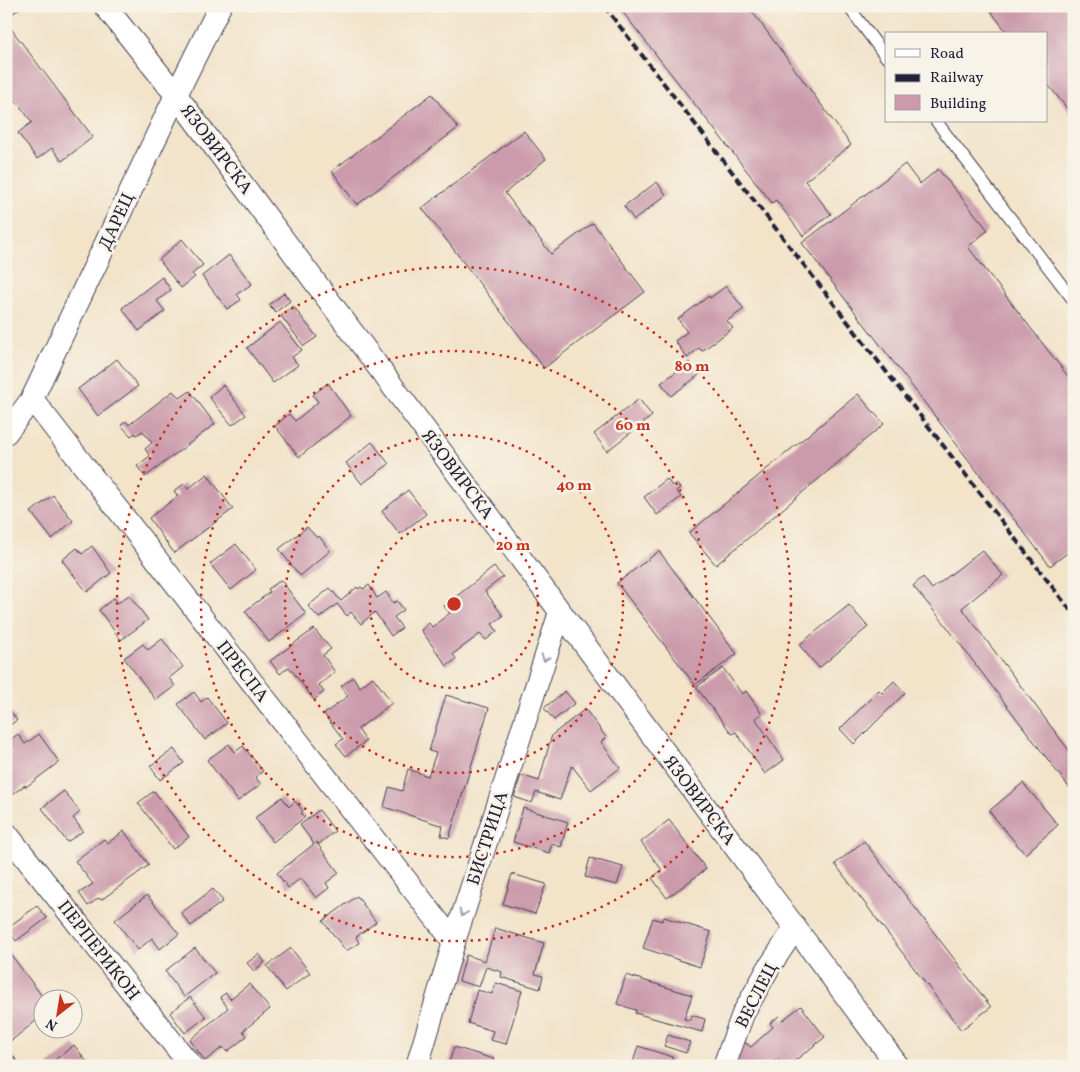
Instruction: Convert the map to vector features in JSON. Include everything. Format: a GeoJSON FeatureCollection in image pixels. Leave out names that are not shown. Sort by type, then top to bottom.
{"type":"FeatureCollection","features":[{"type":"Feature","properties":{"kind":"street","name":"ЯЗОВИРСКА"},"geometry":{"type":"LineString","coordinates":[[105,6],[176,94],[898,1066]]}},
{"type":"Feature","properties":{"kind":"street","name":"ДАРЕЦ"},"geometry":{"type":"LineString","coordinates":[[6,433],[32,399],[176,94],[220,6]]}},
{"type":"Feature","properties":{"kind":"street","name":"ПРЕСПА"},"geometry":{"type":"LineString","coordinates":[[32,399],[454,942]]}},
{"type":"Feature","properties":{"kind":"street","name":"БИСТРИЦА"},"geometry":{"type":"LineString","coordinates":[[417,1066],[454,942],[560,612]]}},
{"type":"Feature","properties":{"kind":"street","name":"ПЕРПЕРИКОН"},"geometry":{"type":"LineString","coordinates":[[6,833],[191,1066]]}},
{"type":"Feature","properties":{"kind":"street","name":"ВЕСЛЕЦ"},"geometry":{"type":"LineString","coordinates":[[724,1066],[743,1014],[768,969],[795,928]]}},
{"type":"Feature","properties":{"kind":"lane"},"geometry":{"type":"LineString","coordinates":[[848,6],[885,56]]}},
{"type":"Feature","properties":{"kind":"lane"},"geometry":{"type":"LineString","coordinates":[[937,122],[1074,301]]}},
{"type":"Feature","properties":{"kind":"building"},"geometry":{"type":"Polygon","coordinates":[[[6,6],[23,6],[12,14],[6,6]]]}},
{"type":"Feature","properties":{"kind":"building"},"geometry":{"type":"Polygon","coordinates":[[[618,6],[748,6],[851,145],[805,181],[831,214],[803,236],[776,200],[772,203],[618,6]]]}},
{"type":"Feature","properties":{"kind":"building"},"geometry":{"type":"Polygon","coordinates":[[[987,6],[1074,6],[1074,117],[1048,84],[1048,32],[1006,32],[987,6]]]}},
{"type":"Feature","properties":{"kind":"building"},"geometry":{"type":"Polygon","coordinates":[[[6,22],[93,137],[62,161],[52,148],[37,159],[18,133],[32,122],[6,88],[6,22]]]}},
{"type":"Feature","properties":{"kind":"building"},"geometry":{"type":"Polygon","coordinates":[[[432,94],[458,128],[357,205],[332,171],[432,94]]]}},
{"type":"Feature","properties":{"kind":"building"},"geometry":{"type":"Polygon","coordinates":[[[524,131],[546,159],[505,193],[551,254],[593,223],[645,292],[544,368],[422,208],[524,131]]]}},
{"type":"Feature","properties":{"kind":"building"},"geometry":{"type":"Polygon","coordinates":[[[905,164],[920,184],[938,169],[988,230],[968,247],[1074,384],[1074,548],[1050,566],[802,243],[905,164]]]}},
{"type":"Feature","properties":{"kind":"building"},"geometry":{"type":"Polygon","coordinates":[[[657,182],[666,195],[634,220],[624,206],[657,182]]]}},
{"type":"Feature","properties":{"kind":"building"},"geometry":{"type":"Polygon","coordinates":[[[182,239],[203,265],[192,274],[195,277],[181,288],[159,260],[182,239]]]}},
{"type":"Feature","properties":{"kind":"building"},"geometry":{"type":"Polygon","coordinates":[[[229,255],[252,284],[237,294],[241,300],[227,309],[202,276],[229,255]]]}},
{"type":"Feature","properties":{"kind":"building"},"geometry":{"type":"Polygon","coordinates":[[[162,277],[171,290],[157,301],[165,311],[139,331],[122,308],[162,277]]]}},
{"type":"Feature","properties":{"kind":"building"},"geometry":{"type":"Polygon","coordinates":[[[726,286],[744,309],[727,321],[733,328],[702,351],[699,348],[687,358],[675,341],[687,332],[678,319],[726,286]]]}},
{"type":"Feature","properties":{"kind":"building"},"geometry":{"type":"Polygon","coordinates":[[[284,293],[290,301],[276,312],[269,305],[284,293]]]}},
{"type":"Feature","properties":{"kind":"building"},"geometry":{"type":"Polygon","coordinates":[[[293,306],[317,337],[304,346],[281,316],[293,306]]]}},
{"type":"Feature","properties":{"kind":"building"},"geometry":{"type":"Polygon","coordinates":[[[280,322],[302,350],[292,357],[298,365],[273,383],[247,348],[280,322]]]}},
{"type":"Feature","properties":{"kind":"building"},"geometry":{"type":"Polygon","coordinates":[[[117,359],[138,386],[98,416],[78,389],[117,359]]]}},
{"type":"Feature","properties":{"kind":"building"},"geometry":{"type":"Polygon","coordinates":[[[689,362],[699,375],[671,396],[661,383],[689,362]]]}},
{"type":"Feature","properties":{"kind":"building"},"geometry":{"type":"Polygon","coordinates":[[[328,383],[351,416],[299,457],[275,426],[289,414],[295,421],[318,402],[313,395],[328,383]]]}},
{"type":"Feature","properties":{"kind":"building"},"geometry":{"type":"Polygon","coordinates":[[[223,385],[246,415],[232,425],[209,397],[223,385]]]}},
{"type":"Feature","properties":{"kind":"building"},"geometry":{"type":"Polygon","coordinates":[[[173,391],[180,398],[190,391],[215,424],[145,477],[137,466],[150,456],[145,449],[152,443],[143,431],[131,436],[121,425],[126,421],[129,425],[173,391]]]}},
{"type":"Feature","properties":{"kind":"building"},"geometry":{"type":"Polygon","coordinates":[[[858,394],[884,424],[716,565],[689,533],[858,394]]]}},
{"type":"Feature","properties":{"kind":"building"},"geometry":{"type":"Polygon","coordinates":[[[639,399],[652,416],[607,451],[594,434],[639,399]]]}},
{"type":"Feature","properties":{"kind":"building"},"geometry":{"type":"Polygon","coordinates":[[[372,442],[389,464],[362,484],[346,463],[372,442]]]}},
{"type":"Feature","properties":{"kind":"building"},"geometry":{"type":"Polygon","coordinates":[[[207,474],[233,509],[174,553],[149,518],[178,496],[174,491],[184,484],[188,489],[207,474]]]}},
{"type":"Feature","properties":{"kind":"building"},"geometry":{"type":"Polygon","coordinates":[[[667,479],[672,486],[676,483],[680,488],[676,491],[681,497],[657,515],[644,497],[667,479]]]}},
{"type":"Feature","properties":{"kind":"building"},"geometry":{"type":"Polygon","coordinates":[[[408,490],[426,514],[400,534],[382,511],[408,490]]]}},
{"type":"Feature","properties":{"kind":"building"},"geometry":{"type":"Polygon","coordinates":[[[53,495],[73,521],[52,539],[31,512],[53,495]]]}},
{"type":"Feature","properties":{"kind":"building"},"geometry":{"type":"Polygon","coordinates":[[[307,527],[317,538],[319,536],[330,551],[300,576],[279,549],[307,527]]]}},
{"type":"Feature","properties":{"kind":"building"},"geometry":{"type":"Polygon","coordinates":[[[236,544],[256,570],[231,590],[210,564],[236,544]]]}},
{"type":"Feature","properties":{"kind":"building"},"geometry":{"type":"Polygon","coordinates":[[[92,546],[111,573],[87,592],[62,560],[77,548],[82,554],[92,546]]]}},
{"type":"Feature","properties":{"kind":"building"},"geometry":{"type":"Polygon","coordinates":[[[982,550],[1003,575],[962,608],[1074,757],[1074,794],[944,623],[913,586],[923,577],[932,589],[982,550]]]}},
{"type":"Feature","properties":{"kind":"building"},"geometry":{"type":"Polygon","coordinates":[[[659,551],[737,654],[695,685],[617,583],[659,551]]]}},
{"type":"Feature","properties":{"kind":"building"},"geometry":{"type":"Polygon","coordinates":[[[494,567],[503,577],[485,591],[503,616],[492,624],[497,631],[486,640],[480,634],[453,654],[456,659],[447,666],[421,630],[429,623],[432,627],[450,613],[444,606],[494,567]]]}},
{"type":"Feature","properties":{"kind":"building"},"geometry":{"type":"Polygon","coordinates":[[[281,580],[306,614],[269,642],[245,611],[270,592],[268,589],[281,580]]]}},
{"type":"Feature","properties":{"kind":"building"},"geometry":{"type":"Polygon","coordinates":[[[369,585],[377,598],[386,592],[393,603],[397,601],[404,610],[394,617],[402,628],[391,636],[375,612],[361,624],[351,612],[347,616],[337,604],[319,618],[308,606],[330,588],[341,601],[357,587],[358,589],[361,587],[363,589],[369,585]]]}},
{"type":"Feature","properties":{"kind":"building"},"geometry":{"type":"Polygon","coordinates":[[[129,595],[148,620],[121,640],[99,610],[114,598],[118,603],[129,595]]]}},
{"type":"Feature","properties":{"kind":"building"},"geometry":{"type":"Polygon","coordinates":[[[849,605],[868,627],[819,668],[799,645],[849,605]]]}},
{"type":"Feature","properties":{"kind":"building"},"geometry":{"type":"Polygon","coordinates":[[[314,629],[331,649],[323,655],[335,672],[319,685],[324,692],[314,700],[289,667],[280,674],[270,661],[314,629]]]}},
{"type":"Feature","properties":{"kind":"building"},"geometry":{"type":"Polygon","coordinates":[[[162,639],[183,667],[169,678],[175,686],[156,700],[124,658],[143,644],[148,650],[162,639]]]}},
{"type":"Feature","properties":{"kind":"building"},"geometry":{"type":"Polygon","coordinates":[[[723,668],[742,694],[746,691],[762,714],[755,718],[784,760],[765,774],[736,732],[732,734],[696,687],[723,668]]]}},
{"type":"Feature","properties":{"kind":"building"},"geometry":{"type":"Polygon","coordinates":[[[353,677],[360,687],[373,677],[392,703],[358,729],[366,741],[346,756],[336,744],[343,739],[324,714],[348,696],[341,686],[353,677]]]}},
{"type":"Feature","properties":{"kind":"building"},"geometry":{"type":"Polygon","coordinates":[[[894,681],[905,693],[854,744],[840,729],[879,690],[882,693],[894,681]]]}},
{"type":"Feature","properties":{"kind":"building"},"geometry":{"type":"Polygon","coordinates":[[[565,691],[575,703],[554,720],[544,708],[565,691]]]}},
{"type":"Feature","properties":{"kind":"building"},"geometry":{"type":"Polygon","coordinates":[[[194,692],[201,702],[207,697],[227,723],[205,740],[178,704],[194,692]]]}},
{"type":"Feature","properties":{"kind":"building"},"geometry":{"type":"Polygon","coordinates":[[[446,695],[489,708],[449,838],[441,836],[443,826],[384,807],[389,787],[402,791],[408,769],[428,776],[436,753],[429,751],[446,695]]]}},
{"type":"Feature","properties":{"kind":"building"},"geometry":{"type":"Polygon","coordinates":[[[6,706],[17,720],[6,728],[6,706]]]}},
{"type":"Feature","properties":{"kind":"building"},"geometry":{"type":"Polygon","coordinates":[[[585,709],[606,737],[601,742],[620,768],[591,790],[572,766],[560,800],[536,792],[532,803],[514,797],[521,775],[539,781],[552,735],[585,709]]]}},
{"type":"Feature","properties":{"kind":"building"},"geometry":{"type":"Polygon","coordinates":[[[18,734],[25,744],[39,734],[59,762],[26,787],[25,785],[6,799],[6,758],[12,754],[6,747],[6,743],[18,734]]]}},
{"type":"Feature","properties":{"kind":"building"},"geometry":{"type":"Polygon","coordinates":[[[229,744],[235,752],[243,746],[263,771],[255,777],[261,784],[238,801],[207,760],[229,744]]]}},
{"type":"Feature","properties":{"kind":"building"},"geometry":{"type":"Polygon","coordinates":[[[174,749],[184,763],[160,780],[150,766],[174,749]]]}},
{"type":"Feature","properties":{"kind":"building"},"geometry":{"type":"Polygon","coordinates":[[[1023,783],[1058,825],[1025,854],[989,811],[1023,783]]]}},
{"type":"Feature","properties":{"kind":"building"},"geometry":{"type":"Polygon","coordinates":[[[64,791],[80,812],[73,818],[83,831],[67,842],[42,808],[64,791]]]}},
{"type":"Feature","properties":{"kind":"building"},"geometry":{"type":"Polygon","coordinates":[[[154,791],[189,837],[173,849],[138,803],[154,791]]]}},
{"type":"Feature","properties":{"kind":"building"},"geometry":{"type":"Polygon","coordinates":[[[282,797],[289,807],[295,801],[305,817],[273,842],[255,818],[282,797]]]}},
{"type":"Feature","properties":{"kind":"building"},"geometry":{"type":"Polygon","coordinates":[[[523,808],[568,822],[561,847],[552,844],[549,853],[513,842],[523,808]]]}},
{"type":"Feature","properties":{"kind":"building"},"geometry":{"type":"Polygon","coordinates":[[[319,810],[335,831],[319,844],[316,842],[339,873],[326,883],[329,888],[316,898],[301,878],[288,888],[277,873],[314,844],[300,825],[319,810]]]}},
{"type":"Feature","properties":{"kind":"building"},"geometry":{"type":"Polygon","coordinates":[[[669,820],[706,869],[667,898],[652,878],[662,870],[641,842],[669,820]]]}},
{"type":"Feature","properties":{"kind":"building"},"geometry":{"type":"Polygon","coordinates":[[[124,831],[149,865],[101,900],[99,898],[88,906],[79,893],[93,884],[75,861],[104,839],[108,843],[124,831]]]}},
{"type":"Feature","properties":{"kind":"building"},"geometry":{"type":"Polygon","coordinates":[[[864,841],[991,1007],[961,1030],[835,864],[864,841]]]}},
{"type":"Feature","properties":{"kind":"building"},"geometry":{"type":"Polygon","coordinates":[[[590,858],[623,867],[617,885],[585,877],[590,858]]]}},
{"type":"Feature","properties":{"kind":"building"},"geometry":{"type":"Polygon","coordinates":[[[512,874],[546,884],[535,914],[503,904],[512,874]]]}},
{"type":"Feature","properties":{"kind":"building"},"geometry":{"type":"Polygon","coordinates":[[[213,889],[223,901],[191,926],[181,913],[213,889]]]}},
{"type":"Feature","properties":{"kind":"building"},"geometry":{"type":"Polygon","coordinates":[[[147,895],[179,934],[160,949],[152,938],[138,950],[115,920],[147,895]]]}},
{"type":"Feature","properties":{"kind":"building"},"geometry":{"type":"Polygon","coordinates":[[[357,896],[376,922],[356,937],[359,943],[346,951],[323,921],[357,896]]]}},
{"type":"Feature","properties":{"kind":"building"},"geometry":{"type":"Polygon","coordinates":[[[37,906],[47,918],[16,941],[7,928],[37,906]]]}},
{"type":"Feature","properties":{"kind":"building"},"geometry":{"type":"Polygon","coordinates":[[[664,917],[711,932],[700,967],[643,948],[653,918],[662,921],[664,917]]]}},
{"type":"Feature","properties":{"kind":"building"},"geometry":{"type":"Polygon","coordinates":[[[495,928],[544,943],[535,974],[543,976],[540,989],[501,977],[502,972],[486,967],[479,987],[459,981],[466,955],[485,961],[495,928]]]}},
{"type":"Feature","properties":{"kind":"building"},"geometry":{"type":"Polygon","coordinates":[[[6,948],[38,990],[32,990],[32,1024],[7,1044],[6,948]]]}},
{"type":"Feature","properties":{"kind":"building"},"geometry":{"type":"Polygon","coordinates":[[[195,948],[215,973],[184,997],[165,971],[195,948]]]}},
{"type":"Feature","properties":{"kind":"building"},"geometry":{"type":"Polygon","coordinates":[[[291,948],[310,973],[286,991],[267,966],[291,948]]]}},
{"type":"Feature","properties":{"kind":"building"},"geometry":{"type":"Polygon","coordinates":[[[259,954],[265,962],[254,971],[247,963],[259,954]]]}},
{"type":"Feature","properties":{"kind":"building"},"geometry":{"type":"Polygon","coordinates":[[[626,975],[692,995],[684,1019],[690,1020],[691,1015],[705,1019],[702,1032],[635,1013],[636,1010],[617,1004],[626,975]]]}},
{"type":"Feature","properties":{"kind":"building"},"geometry":{"type":"Polygon","coordinates":[[[496,983],[522,991],[506,1044],[490,1040],[493,1031],[468,1023],[477,990],[492,994],[496,983]]]}},
{"type":"Feature","properties":{"kind":"building"},"geometry":{"type":"Polygon","coordinates":[[[249,984],[270,1009],[243,1031],[247,1036],[227,1052],[223,1047],[205,1061],[190,1040],[228,1008],[220,997],[226,993],[230,999],[249,984]]]}},
{"type":"Feature","properties":{"kind":"building"},"geometry":{"type":"Polygon","coordinates":[[[190,997],[206,1017],[185,1033],[170,1013],[190,997]]]}},
{"type":"Feature","properties":{"kind":"building"},"geometry":{"type":"Polygon","coordinates":[[[801,1006],[825,1037],[788,1066],[784,1066],[777,1058],[771,1066],[734,1066],[743,1041],[751,1047],[773,1027],[770,1023],[779,1016],[783,1020],[801,1006]]]}},
{"type":"Feature","properties":{"kind":"building"},"geometry":{"type":"Polygon","coordinates":[[[668,1035],[690,1042],[686,1053],[664,1046],[668,1035]]]}},
{"type":"Feature","properties":{"kind":"building"},"geometry":{"type":"Polygon","coordinates":[[[74,1045],[90,1066],[47,1066],[74,1045]]]}},
{"type":"Feature","properties":{"kind":"building"},"geometry":{"type":"Polygon","coordinates":[[[638,1046],[673,1057],[670,1066],[632,1066],[638,1046]]]}},
{"type":"Feature","properties":{"kind":"building"},"geometry":{"type":"Polygon","coordinates":[[[454,1047],[494,1059],[492,1066],[448,1066],[454,1047]]]}},
{"type":"Feature","properties":{"kind":"building"},"geometry":{"type":"Polygon","coordinates":[[[13,1056],[20,1066],[6,1066],[6,1061],[13,1056]]]}},
{"type":"Feature","properties":{"kind":"railway"},"geometry":{"type":"LineString","coordinates":[[604,6],[1074,615]]}}]}
